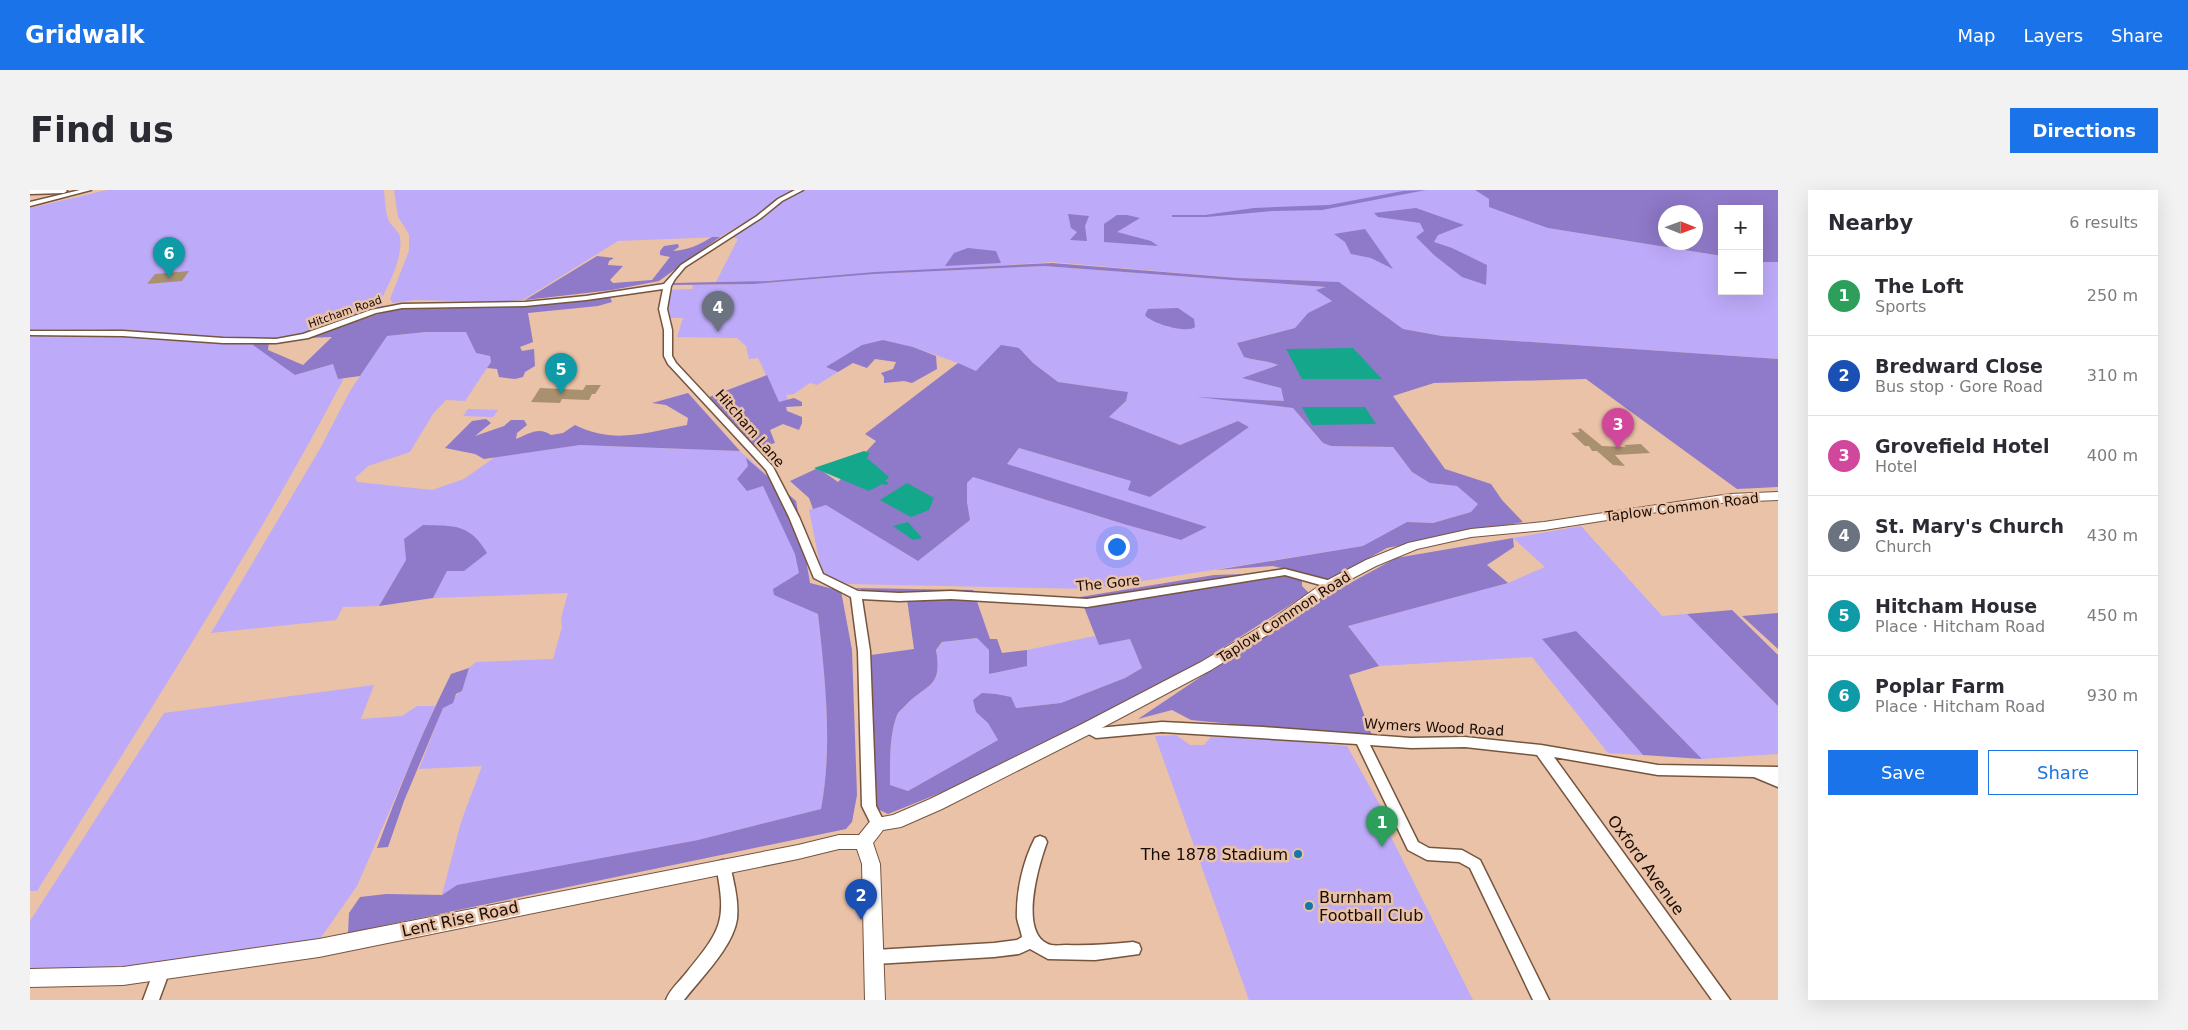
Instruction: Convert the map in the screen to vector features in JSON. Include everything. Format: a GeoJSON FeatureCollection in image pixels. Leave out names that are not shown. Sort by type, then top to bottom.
{"type":"FeatureCollection","features":[{"type":"Feature","properties":{"kind":"street"},"geometry":{"type":"LineString","coordinates":[[30,204],[88,190]]}},
{"type":"Feature","properties":{"kind":"street","name":"Hitcham Lane"},"geometry":{"type":"LineString","coordinates":[[800,190],[780,200],[759,217],[683,266],[672,278],[667,286],[662,309],[668,330],[668,356],[672,364],[770,469],[794,517],[818,576],[856,595]]}},
{"type":"Feature","properties":{"kind":"street"},"geometry":{"type":"LineString","coordinates":[[30,192],[78,192]]}},
{"type":"Feature","properties":{"kind":"street","name":"Hitcham Road"},"geometry":{"type":"LineString","coordinates":[[30,333],[94,332],[277,341],[308,336],[357,317],[388,308],[506,305],[607,295],[667,286]]}},
{"type":"Feature","properties":{"kind":"street","name":"Taplow Common Road"},"geometry":{"type":"LineString","coordinates":[[878,824],[895,822],[936,804],[1088,728],[1206,666],[1272,626],[1331,584],[1371,563],[1413,546],[1471,533],[1544,526],[1682,504],[1730,498],[1778,496]]}},
{"type":"Feature","properties":{"kind":"street","name":"The Gore"},"geometry":{"type":"LineString","coordinates":[[856,595],[899,597],[951,595],[1087,603],[1284,572],[1331,584]]}},
{"type":"Feature","properties":{"kind":"street"},"geometry":{"type":"LineString","coordinates":[[856,595],[864,651],[869,806],[878,824],[864,842],[871,864],[876,1000]]}},
{"type":"Feature","properties":{"kind":"street","name":"Wymers Wood Road"},"geometry":{"type":"LineString","coordinates":[[1088,728],[1096,733],[1162,728],[1262,732],[1362,741],[1411,743],[1465,742],[1541,750],[1658,770],[1778,772]]}},
{"type":"Feature","properties":{"kind":"street"},"geometry":{"type":"LineString","coordinates":[[1362,741],[1413,846],[1427,854],[1462,856],[1475,864],[1541,1000]]}},
{"type":"Feature","properties":{"kind":"street","name":"Oxford Avenue"},"geometry":{"type":"LineString","coordinates":[[1541,750],[1722,1000]]}},
{"type":"Feature","properties":{"kind":"street"},"geometry":{"type":"LineString","coordinates":[[1754,772],[1778,782]]}},
{"type":"Feature","properties":{"kind":"street","name":"Lent Rise Road"},"geometry":{"type":"LineString","coordinates":[[30,978],[124,976],[319,948],[798,852],[839,842],[864,842]]}},
{"type":"Feature","properties":{"kind":"street"},"geometry":{"type":"LineString","coordinates":[[1040,842],[1032,864],[1027,893],[1025,919],[1031,940],[1048,952],[1095,953],[1133,949]]}},
{"type":"Feature","properties":{"kind":"street"},"geometry":{"type":"LineString","coordinates":[[674,1000],[723,936],[729,922],[729,891],[723,866]]}},
{"type":"Feature","properties":{"kind":"street"},"geometry":{"type":"LineString","coordinates":[[875,957],[994,950],[1019,947],[1031,940]]}},
{"type":"Feature","properties":{"kind":"street"},"geometry":{"type":"LineString","coordinates":[[151,1000],[162,970]]}},
{"type":"Feature","properties":{"kind":"shaded area"},"geometry":{"type":"Polygon","coordinates":[[[107,190],[384,190],[388,217],[400,237],[400,245],[395,270],[381,301],[384,306],[305,334],[282,339],[205,337],[100,329],[30,329],[30,208],[107,190]]]}},
{"type":"Feature","properties":{"kind":"shaded area"},"geometry":{"type":"Polygon","coordinates":[[[394,190],[791,190],[750,219],[720,237],[618,241],[523,300],[499,302],[415,300],[393,303],[390,299],[409,251],[409,234],[398,217],[394,190]]]}},
{"type":"Feature","properties":{"kind":"shaded area"},"geometry":{"type":"Polygon","coordinates":[[[804,190],[1475,190],[1489,199],[1548,228],[1658,246],[1658,250],[1685,250],[1718,255],[1718,295],[1763,295],[1763,262],[1778,262],[1778,359],[1442,336],[1403,329],[1339,282],[1238,278],[1052,262],[769,281],[716,282],[738,239],[731,237],[763,218],[780,203],[804,190]]]}},
{"type":"Feature","properties":{"kind":"shaded area"},"geometry":{"type":"Polygon","coordinates":[[[1426,190],[1322,210],[1273,211],[1207,217],[1172,217],[1172,215],[1205,215],[1254,208],[1329,205],[1403,191],[1426,190]]]}},
{"type":"Feature","properties":{"kind":"shaded area"},"geometry":{"type":"Polygon","coordinates":[[[1475,190],[1778,190],[1778,262],[1763,262],[1763,205],[1718,205],[1718,255],[1685,250],[1703,250],[1703,205],[1658,205],[1658,246],[1548,228],[1489,207],[1489,199],[1475,190]]]}},
{"type":"Feature","properties":{"kind":"shaded area"},"geometry":{"type":"Polygon","coordinates":[[[1416,208],[1464,225],[1438,235],[1434,242],[1452,248],[1487,265],[1486,285],[1462,277],[1434,255],[1416,237],[1424,231],[1420,223],[1378,217],[1374,213],[1416,208]]]}},
{"type":"Feature","properties":{"kind":"shaded area"},"geometry":{"type":"Polygon","coordinates":[[[1068,214],[1089,216],[1085,226],[1087,241],[1070,240],[1077,232],[1071,228],[1068,214]]]}},
{"type":"Feature","properties":{"kind":"shaded area"},"geometry":{"type":"Polygon","coordinates":[[[1117,215],[1140,218],[1117,232],[1151,241],[1158,246],[1104,242],[1104,224],[1117,215]]]}},
{"type":"Feature","properties":{"kind":"shaded area"},"geometry":{"type":"Polygon","coordinates":[[[1365,229],[1393,269],[1371,258],[1351,254],[1345,242],[1334,234],[1365,229]]]}},
{"type":"Feature","properties":{"kind":"shaded area"},"geometry":{"type":"Polygon","coordinates":[[[712,237],[720,237],[659,281],[612,290],[525,300],[597,256],[614,258],[609,261],[608,265],[623,266],[610,280],[613,283],[652,280],[670,257],[660,255],[660,251],[664,246],[678,244],[679,247],[673,251],[684,250],[712,237]]]}},
{"type":"Feature","properties":{"kind":"shaded area"},"geometry":{"type":"Polygon","coordinates":[[[968,248],[996,251],[1001,263],[945,266],[954,253],[968,248]]]}},
{"type":"Feature","properties":{"kind":"shaded area"},"geometry":{"type":"Polygon","coordinates":[[[1052,263],[1238,278],[1339,282],[1403,329],[1442,336],[1778,359],[1778,487],[1737,489],[1586,379],[1434,383],[1393,396],[1445,469],[1491,484],[1502,500],[1523,522],[1387,548],[1329,580],[1273,566],[1216,570],[1363,546],[1407,522],[1433,523],[1471,512],[1478,504],[1457,486],[1430,483],[1412,472],[1393,447],[1331,446],[1323,443],[1293,408],[1197,397],[1284,401],[1281,388],[1242,378],[1278,365],[1244,357],[1237,343],[1295,328],[1308,313],[1332,301],[1316,290],[1326,287],[1044,266],[874,274],[754,284],[672,285],[673,283],[769,281],[875,272],[1052,263]]]}},
{"type":"Feature","properties":{"kind":"shaded area"},"geometry":{"type":"Polygon","coordinates":[[[1044,266],[1327,287],[1316,290],[1333,301],[1308,313],[1295,328],[1237,343],[1244,357],[1278,365],[1243,378],[1281,388],[1285,401],[1207,398],[1293,408],[1323,443],[1331,446],[1393,447],[1412,472],[1430,483],[1457,486],[1479,504],[1471,512],[1433,523],[1407,522],[1364,546],[1092,589],[847,584],[822,575],[809,510],[825,504],[918,561],[970,520],[967,502],[967,483],[973,477],[1181,540],[1207,527],[1006,465],[1019,448],[1131,481],[1150,497],[1249,427],[1238,421],[1180,445],[1109,417],[1126,401],[1128,392],[1058,382],[1033,363],[1019,348],[976,372],[958,363],[913,347],[883,340],[826,367],[838,372],[817,385],[810,383],[794,394],[786,395],[788,400],[779,402],[758,358],[749,359],[746,346],[737,338],[677,337],[683,318],[668,318],[664,309],[667,290],[693,289],[692,285],[754,284],[874,274],[1044,266]]]}},
{"type":"Feature","properties":{"kind":"shaded area"},"geometry":{"type":"Polygon","coordinates":[[[610,297],[612,302],[598,306],[528,313],[533,342],[520,347],[522,351],[534,349],[535,366],[525,372],[523,377],[515,379],[499,377],[497,369],[487,368],[491,362],[490,356],[476,353],[466,332],[426,332],[387,336],[360,376],[338,379],[333,364],[295,375],[253,345],[258,342],[269,342],[268,350],[303,365],[332,337],[308,338],[393,309],[507,307],[610,297]]]}},
{"type":"Feature","properties":{"kind":"shaded area"},"geometry":{"type":"Polygon","coordinates":[[[1178,308],[1194,319],[1195,327],[1185,329],[1169,327],[1145,315],[1148,309],[1178,308]]]}},
{"type":"Feature","properties":{"kind":"shaded area"},"geometry":{"type":"Polygon","coordinates":[[[426,332],[467,332],[476,353],[490,356],[491,362],[465,401],[446,400],[433,414],[410,452],[368,466],[355,478],[357,482],[432,490],[464,479],[495,457],[580,445],[740,451],[796,501],[810,583],[775,595],[818,614],[827,711],[827,761],[821,809],[698,840],[458,885],[442,895],[461,822],[482,766],[419,769],[443,707],[462,691],[469,668],[476,662],[553,659],[562,627],[561,618],[568,593],[433,598],[447,571],[464,570],[404,539],[406,560],[379,606],[343,607],[336,620],[211,633],[321,447],[350,391],[387,336],[426,332]]]}},
{"type":"Feature","properties":{"kind":"shaded area"},"geometry":{"type":"Polygon","coordinates":[[[30,333],[258,342],[295,375],[333,364],[338,378],[344,378],[234,574],[37,891],[30,891],[30,333]]]}},
{"type":"Feature","properties":{"kind":"shaded area"},"geometry":{"type":"Polygon","coordinates":[[[883,340],[913,347],[936,356],[937,369],[912,383],[904,381],[884,383],[884,377],[881,373],[893,369],[896,362],[875,359],[867,368],[853,363],[838,372],[826,367],[862,345],[883,340]]]}},
{"type":"Feature","properties":{"kind":"shaded area"},"geometry":{"type":"Polygon","coordinates":[[[1001,345],[1019,348],[1033,363],[1058,382],[1128,392],[1126,401],[1109,417],[1180,445],[1238,421],[1249,427],[1150,497],[1128,490],[1131,481],[1019,448],[1007,464],[1207,527],[1181,540],[973,477],[967,483],[967,502],[970,520],[918,561],[826,505],[813,509],[809,498],[790,481],[818,468],[838,482],[876,441],[865,434],[958,363],[976,371],[1001,345]]]}},
{"type":"Feature","properties":{"kind":"shaded area"},"geometry":{"type":"Polygon","coordinates":[[[767,375],[779,402],[794,398],[802,402],[802,406],[786,407],[787,411],[802,417],[802,423],[799,430],[783,424],[770,430],[775,443],[756,448],[709,397],[767,375]]]}},
{"type":"Feature","properties":{"kind":"shaded area"},"geometry":{"type":"Polygon","coordinates":[[[688,393],[740,451],[580,445],[484,459],[475,454],[445,448],[472,421],[486,419],[491,423],[475,436],[504,426],[511,420],[524,420],[527,425],[517,433],[516,439],[538,431],[547,432],[551,435],[563,433],[575,425],[590,431],[617,436],[687,425],[688,418],[666,405],[652,403],[688,393]]]}},
{"type":"Feature","properties":{"kind":"shaded area"},"geometry":{"type":"Polygon","coordinates":[[[468,409],[498,410],[493,417],[463,416],[468,409]]]}},
{"type":"Feature","properties":{"kind":"shaded area"},"geometry":{"type":"Polygon","coordinates":[[[746,458],[796,501],[810,583],[841,591],[852,650],[857,795],[852,822],[846,829],[348,933],[349,913],[360,897],[386,894],[442,895],[457,885],[698,840],[821,809],[827,761],[827,711],[818,614],[774,595],[773,589],[799,573],[795,554],[763,486],[747,491],[737,479],[748,466],[746,458]]]}},
{"type":"Feature","properties":{"kind":"shaded area"},"geometry":{"type":"Polygon","coordinates":[[[423,525],[452,526],[467,531],[474,536],[487,553],[464,571],[447,571],[433,598],[379,606],[406,560],[404,539],[423,525]]]}},
{"type":"Feature","properties":{"kind":"shaded area"},"geometry":{"type":"Polygon","coordinates":[[[1581,526],[1662,616],[1687,614],[1778,706],[1778,754],[1702,759],[1576,631],[1543,640],[1643,755],[1608,753],[1532,657],[1379,666],[1348,626],[1508,583],[1545,567],[1513,538],[1581,526]]]}},
{"type":"Feature","properties":{"kind":"shaded area"},"geometry":{"type":"Polygon","coordinates":[[[1513,538],[1514,547],[1487,565],[1508,583],[1348,626],[1379,666],[1349,675],[1373,738],[1191,720],[1172,710],[1138,719],[1299,611],[1396,558],[1513,538]]]}},
{"type":"Feature","properties":{"kind":"shaded area"},"geometry":{"type":"Polygon","coordinates":[[[1283,573],[1302,578],[1302,586],[1309,593],[1174,679],[965,783],[888,814],[871,806],[864,656],[914,649],[907,599],[853,588],[973,590],[990,639],[997,639],[1002,653],[1027,650],[1027,666],[989,674],[989,650],[977,638],[942,642],[936,650],[938,663],[935,679],[899,712],[894,723],[890,785],[908,791],[998,740],[988,723],[976,712],[973,700],[982,693],[1011,697],[1016,708],[1061,703],[1125,678],[1142,668],[1130,639],[1099,645],[1080,597],[1214,575],[1283,573]]]}},
{"type":"Feature","properties":{"kind":"shaded area"},"geometry":{"type":"Polygon","coordinates":[[[1732,610],[1778,655],[1778,706],[1687,614],[1732,610]]]}},
{"type":"Feature","properties":{"kind":"shaded area"},"geometry":{"type":"Polygon","coordinates":[[[1778,613],[1778,649],[1742,616],[1778,613]]]}},
{"type":"Feature","properties":{"kind":"shaded area"},"geometry":{"type":"Polygon","coordinates":[[[1576,631],[1702,759],[1643,755],[1542,639],[1576,631]]]}},
{"type":"Feature","properties":{"kind":"shaded area"},"geometry":{"type":"Polygon","coordinates":[[[1095,636],[1100,644],[1130,639],[1142,668],[1125,678],[1061,703],[1016,708],[1010,697],[976,711],[988,723],[998,740],[908,791],[890,785],[891,741],[894,723],[900,710],[935,679],[938,663],[936,650],[943,642],[977,638],[989,650],[990,674],[1026,666],[1027,650],[1095,636]]]}},
{"type":"Feature","properties":{"kind":"shaded area"},"geometry":{"type":"Polygon","coordinates":[[[469,668],[462,691],[456,694],[453,703],[443,708],[404,801],[388,847],[377,848],[412,760],[451,674],[469,668]]]}},
{"type":"Feature","properties":{"kind":"shaded area"},"geometry":{"type":"Polygon","coordinates":[[[374,685],[361,719],[402,716],[417,706],[435,706],[357,886],[320,939],[117,968],[30,968],[30,921],[164,713],[374,685]]]}},
{"type":"Feature","properties":{"kind":"shaded area","name":"The 1878 Stadium"},"geometry":{"type":"Polygon","coordinates":[[[1176,735],[1190,745],[1204,745],[1211,737],[1267,739],[1347,746],[1395,832],[1389,833],[1473,1000],[1249,1000],[1155,736],[1176,735]]]}},
{"type":"Feature","properties":{"kind":"water"},"geometry":{"type":"Polygon","coordinates":[[[1353,348],[1382,379],[1302,379],[1286,349],[1353,348]]]}},
{"type":"Feature","properties":{"kind":"water"},"geometry":{"type":"Polygon","coordinates":[[[1302,407],[1365,407],[1376,424],[1312,425],[1302,407]]]}},
{"type":"Feature","properties":{"kind":"water"},"geometry":{"type":"Polygon","coordinates":[[[864,451],[870,453],[867,458],[889,477],[885,481],[889,483],[886,485],[882,484],[869,491],[814,468],[864,451]]]}},
{"type":"Feature","properties":{"kind":"water"},"geometry":{"type":"Polygon","coordinates":[[[907,483],[934,498],[929,510],[911,517],[880,500],[907,483]]]}},
{"type":"Feature","properties":{"kind":"water"},"geometry":{"type":"Polygon","coordinates":[[[908,522],[922,538],[913,540],[893,526],[908,522]]]}},
{"type":"Feature","properties":{"kind":"building"},"geometry":{"type":"Polygon","coordinates":[[[189,271],[182,281],[147,284],[155,274],[189,271]]]}},
{"type":"Feature","properties":{"kind":"building"},"geometry":{"type":"Polygon","coordinates":[[[586,385],[601,385],[589,400],[562,399],[560,403],[531,402],[540,388],[583,390],[586,385]]]}},
{"type":"Feature","properties":{"kind":"building"},"geometry":{"type":"Polygon","coordinates":[[[1580,428],[1602,446],[1626,447],[1624,445],[1641,444],[1650,453],[1615,455],[1625,466],[1613,465],[1597,451],[1592,451],[1589,446],[1585,446],[1571,433],[1580,432],[1578,430],[1580,428]]]}},
{"type":"Feature","properties":{"kind":"place","name":"Poplar Farm"},"geometry":{"type":"Point","coordinates":[169,278]}},
{"type":"Feature","properties":{"kind":"place","name":"St. Mary's Church"},"geometry":{"type":"Point","coordinates":[718,332]}},
{"type":"Feature","properties":{"kind":"place","name":"Hitcham House"},"geometry":{"type":"Point","coordinates":[561,394]}},
{"type":"Feature","properties":{"kind":"place","name":"Grovefield Hotel"},"geometry":{"type":"Point","coordinates":[1618,449]}},
{"type":"Feature","properties":{"kind":"place","name":"The Loft"},"geometry":{"type":"Point","coordinates":[1382,847]}},
{"type":"Feature","properties":{"kind":"place","name":"The 1878 Stadium"},"geometry":{"type":"Point","coordinates":[1298,854]}},
{"type":"Feature","properties":{"kind":"place","name":"Burnham Football Club"},"geometry":{"type":"Point","coordinates":[1309,906]}},
{"type":"Feature","properties":{"kind":"place","name":"Bredward Close"},"geometry":{"type":"Point","coordinates":[861,920]}}]}
